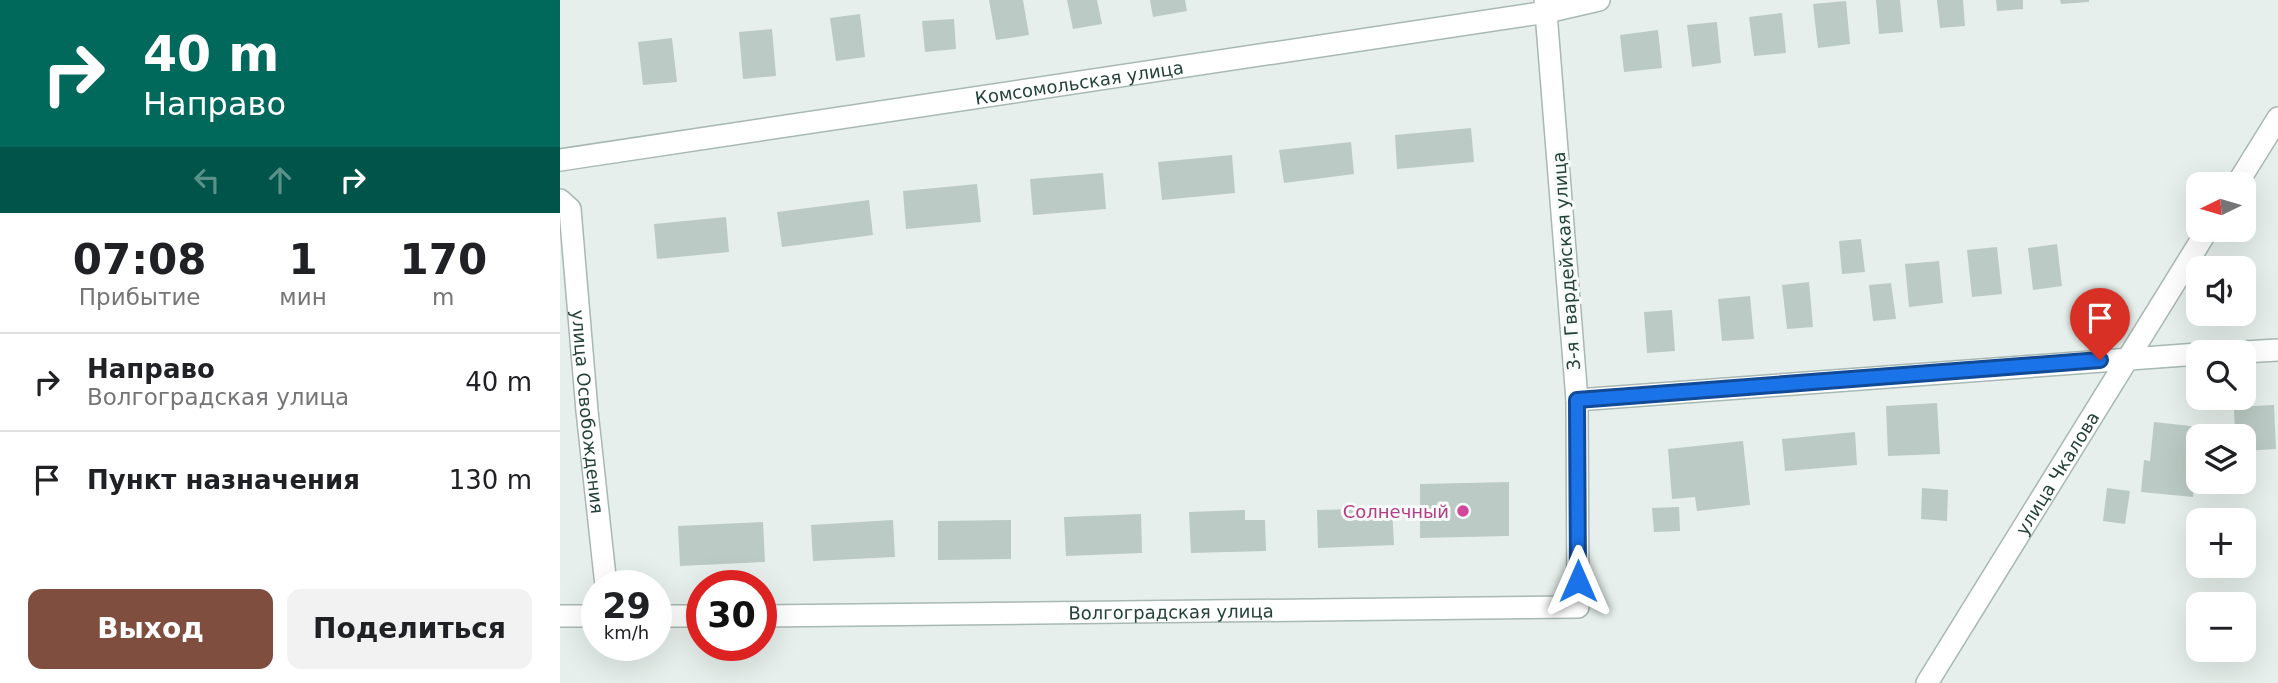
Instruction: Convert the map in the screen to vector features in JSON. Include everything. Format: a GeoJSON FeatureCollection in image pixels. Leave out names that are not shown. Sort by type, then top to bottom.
{"type":"FeatureCollection","features":[{"type":"Feature","properties":{"kind":"street","name":"Комсомольская улица"},"geometry":{"type":"LineString","coordinates":[[560,160],[1546,6],[1599,0]]}},
{"type":"Feature","properties":{"kind":"street","name":"3-я Гвардейская улица"},"geometry":{"type":"LineString","coordinates":[[1546,6],[1577,400],[1578,607]]}},
{"type":"Feature","properties":{"kind":"street"},"geometry":{"type":"LineString","coordinates":[[2244,172],[2278,118]]}},
{"type":"Feature","properties":{"kind":"street","name":"улица Освобождения"},"geometry":{"type":"LineString","coordinates":[[560,200],[570,209],[587,411],[604,570]]}},
{"type":"Feature","properties":{"kind":"street","name":"улица Чкалова"},"geometry":{"type":"LineString","coordinates":[[1927,683],[2200,242]]}},
{"type":"Feature","properties":{"kind":"street"},"geometry":{"type":"LineString","coordinates":[[2256,351],[2278,350]]}},
{"type":"Feature","properties":{"kind":"street"},"geometry":{"type":"LineString","coordinates":[[1577,400],[2186,355]]}},
{"type":"Feature","properties":{"kind":"street","name":"Волгоградская улица"},"geometry":{"type":"LineString","coordinates":[[777,616],[1578,607]]}},
{"type":"Feature","properties":{"kind":"street"},"geometry":{"type":"LineString","coordinates":[[560,616],[581,616]]}},
{"type":"Feature","properties":{"kind":"building"},"geometry":{"type":"Polygon","coordinates":[[[989,0],[1023,0],[1029,35],[996,40],[989,0]]]}},
{"type":"Feature","properties":{"kind":"building"},"geometry":{"type":"Polygon","coordinates":[[[1067,0],[1097,0],[1102,24],[1073,29],[1067,0]]]}},
{"type":"Feature","properties":{"kind":"building"},"geometry":{"type":"Polygon","coordinates":[[[1150,0],[1185,0],[1187,11],[1153,17],[1150,0]]]}},
{"type":"Feature","properties":{"kind":"building"},"geometry":{"type":"Polygon","coordinates":[[[1876,0],[1900,0],[1903,32],[1879,34],[1876,0]]]}},
{"type":"Feature","properties":{"kind":"building"},"geometry":{"type":"Polygon","coordinates":[[[1937,0],[1963,0],[1965,26],[1940,28],[1937,0]]]}},
{"type":"Feature","properties":{"kind":"building"},"geometry":{"type":"Polygon","coordinates":[[[1996,0],[2023,0],[2023,9],[1997,11],[1996,0]]]}},
{"type":"Feature","properties":{"kind":"building"},"geometry":{"type":"Polygon","coordinates":[[[2060,0],[2089,0],[2089,2],[2061,4],[2060,0]]]}},
{"type":"Feature","properties":{"kind":"building"},"geometry":{"type":"Polygon","coordinates":[[[1846,1],[1850,44],[1818,48],[1813,4],[1846,1]]]}},
{"type":"Feature","properties":{"kind":"building"},"geometry":{"type":"Polygon","coordinates":[[[1782,13],[1786,53],[1754,56],[1749,17],[1782,13]]]}},
{"type":"Feature","properties":{"kind":"building"},"geometry":{"type":"Polygon","coordinates":[[[860,14],[865,57],[836,61],[830,18],[860,14]]]}},
{"type":"Feature","properties":{"kind":"building"},"geometry":{"type":"Polygon","coordinates":[[[954,19],[956,49],[925,52],[922,21],[954,19]]]}},
{"type":"Feature","properties":{"kind":"building"},"geometry":{"type":"Polygon","coordinates":[[[1717,22],[1721,63],[1692,67],[1687,25],[1717,22]]]}},
{"type":"Feature","properties":{"kind":"building"},"geometry":{"type":"Polygon","coordinates":[[[772,29],[776,76],[743,79],[739,32],[772,29]]]}},
{"type":"Feature","properties":{"kind":"building"},"geometry":{"type":"Polygon","coordinates":[[[1658,30],[1662,68],[1624,72],[1620,35],[1658,30]]]}},
{"type":"Feature","properties":{"kind":"building"},"geometry":{"type":"Polygon","coordinates":[[[672,38],[677,82],[643,85],[638,42],[672,38]]]}},
{"type":"Feature","properties":{"kind":"building"},"geometry":{"type":"Polygon","coordinates":[[[1471,128],[1474,162],[1397,169],[1395,135],[1471,128]]]}},
{"type":"Feature","properties":{"kind":"building"},"geometry":{"type":"Polygon","coordinates":[[[1351,142],[1354,174],[1284,183],[1279,150],[1351,142]]]}},
{"type":"Feature","properties":{"kind":"building"},"geometry":{"type":"Polygon","coordinates":[[[1232,155],[1235,193],[1162,200],[1158,162],[1232,155]]]}},
{"type":"Feature","properties":{"kind":"building"},"geometry":{"type":"Polygon","coordinates":[[[1103,173],[1106,209],[1033,215],[1030,179],[1103,173]]]}},
{"type":"Feature","properties":{"kind":"building"},"geometry":{"type":"Polygon","coordinates":[[[977,184],[981,222],[906,229],[903,191],[977,184]]]}},
{"type":"Feature","properties":{"kind":"building"},"geometry":{"type":"Polygon","coordinates":[[[869,200],[873,235],[782,247],[777,212],[869,200]]]}},
{"type":"Feature","properties":{"kind":"building"},"geometry":{"type":"Polygon","coordinates":[[[726,217],[729,252],[657,259],[654,224],[726,217]]]}},
{"type":"Feature","properties":{"kind":"building"},"geometry":{"type":"Polygon","coordinates":[[[1861,239],[1865,272],[1842,274],[1839,241],[1861,239]]]}},
{"type":"Feature","properties":{"kind":"building"},"geometry":{"type":"Polygon","coordinates":[[[2057,244],[2062,286],[2033,290],[2028,248],[2057,244]]]}},
{"type":"Feature","properties":{"kind":"building"},"geometry":{"type":"Polygon","coordinates":[[[1997,247],[2002,294],[1972,297],[1967,250],[1997,247]]]}},
{"type":"Feature","properties":{"kind":"building"},"geometry":{"type":"Polygon","coordinates":[[[1939,261],[1943,303],[1909,307],[1905,264],[1939,261]]]}},
{"type":"Feature","properties":{"kind":"building"},"geometry":{"type":"Polygon","coordinates":[[[1809,282],[1813,327],[1787,329],[1782,285],[1809,282]]]}},
{"type":"Feature","properties":{"kind":"building"},"geometry":{"type":"Polygon","coordinates":[[[1891,283],[1896,319],[1873,321],[1869,285],[1891,283]]]}},
{"type":"Feature","properties":{"kind":"building"},"geometry":{"type":"Polygon","coordinates":[[[1750,296],[1754,339],[1722,341],[1718,299],[1750,296]]]}},
{"type":"Feature","properties":{"kind":"building"},"geometry":{"type":"Polygon","coordinates":[[[1672,310],[1675,351],[1647,353],[1644,312],[1672,310]]]}},
{"type":"Feature","properties":{"kind":"building"},"geometry":{"type":"Polygon","coordinates":[[[1937,403],[1940,454],[1888,456],[1886,406],[1937,403]]]}},
{"type":"Feature","properties":{"kind":"building"},"geometry":{"type":"Polygon","coordinates":[[[2274,405],[2276,449],[2256,450],[2256,424],[2235,424],[2234,410],[2256,410],[2256,406],[2274,405]]]}},
{"type":"Feature","properties":{"kind":"building"},"geometry":{"type":"Polygon","coordinates":[[[2154,422],[2186,425],[2186,494],[2193,494],[2193,497],[2141,492],[2144,460],[2150,461],[2154,422]]]}},
{"type":"Feature","properties":{"kind":"building"},"geometry":{"type":"Polygon","coordinates":[[[1855,432],[1857,465],[1785,471],[1782,439],[1855,432]]]}},
{"type":"Feature","properties":{"kind":"building"},"geometry":{"type":"Polygon","coordinates":[[[1743,441],[1750,505],[1697,511],[1695,497],[1672,499],[1668,449],[1743,441]]]}},
{"type":"Feature","properties":{"kind":"building"},"geometry":{"type":"Polygon","coordinates":[[[1509,482],[1509,536],[1420,538],[1420,484],[1509,482]]]}},
{"type":"Feature","properties":{"kind":"building"},"geometry":{"type":"Polygon","coordinates":[[[1922,488],[1948,490],[1947,521],[1921,519],[1922,488]]]}},
{"type":"Feature","properties":{"kind":"building"},"geometry":{"type":"Polygon","coordinates":[[[2107,488],[2130,491],[2125,524],[2103,521],[2107,488]]]}},
{"type":"Feature","properties":{"kind":"building"},"geometry":{"type":"Polygon","coordinates":[[[1679,507],[1680,531],[1654,532],[1652,508],[1679,507]]]}},
{"type":"Feature","properties":{"kind":"building"},"geometry":{"type":"Polygon","coordinates":[[[1392,508],[1394,545],[1318,548],[1317,510],[1392,508]]]}},
{"type":"Feature","properties":{"kind":"building"},"geometry":{"type":"Polygon","coordinates":[[[1245,510],[1245,520],[1265,520],[1266,551],[1191,553],[1189,512],[1245,510]]]}},
{"type":"Feature","properties":{"kind":"building"},"geometry":{"type":"Polygon","coordinates":[[[1141,514],[1142,553],[1066,556],[1064,517],[1141,514]]]}},
{"type":"Feature","properties":{"kind":"building"},"geometry":{"type":"Polygon","coordinates":[[[893,520],[895,557],[813,561],[811,525],[893,520]]]}},
{"type":"Feature","properties":{"kind":"building"},"geometry":{"type":"Polygon","coordinates":[[[1011,520],[1011,559],[938,560],[938,521],[1011,520]]]}},
{"type":"Feature","properties":{"kind":"building"},"geometry":{"type":"Polygon","coordinates":[[[763,522],[765,562],[680,566],[678,526],[763,522]]]}},
{"type":"Feature","properties":{"kind":"place","name":"Солнечный"},"geometry":{"type":"Point","coordinates":[1463,511]}},
{"type":"Feature","properties":{"kind":"route"},"geometry":{"type":"LineString","coordinates":[[1578,581],[1577,400],[2100,360]]}}]}
